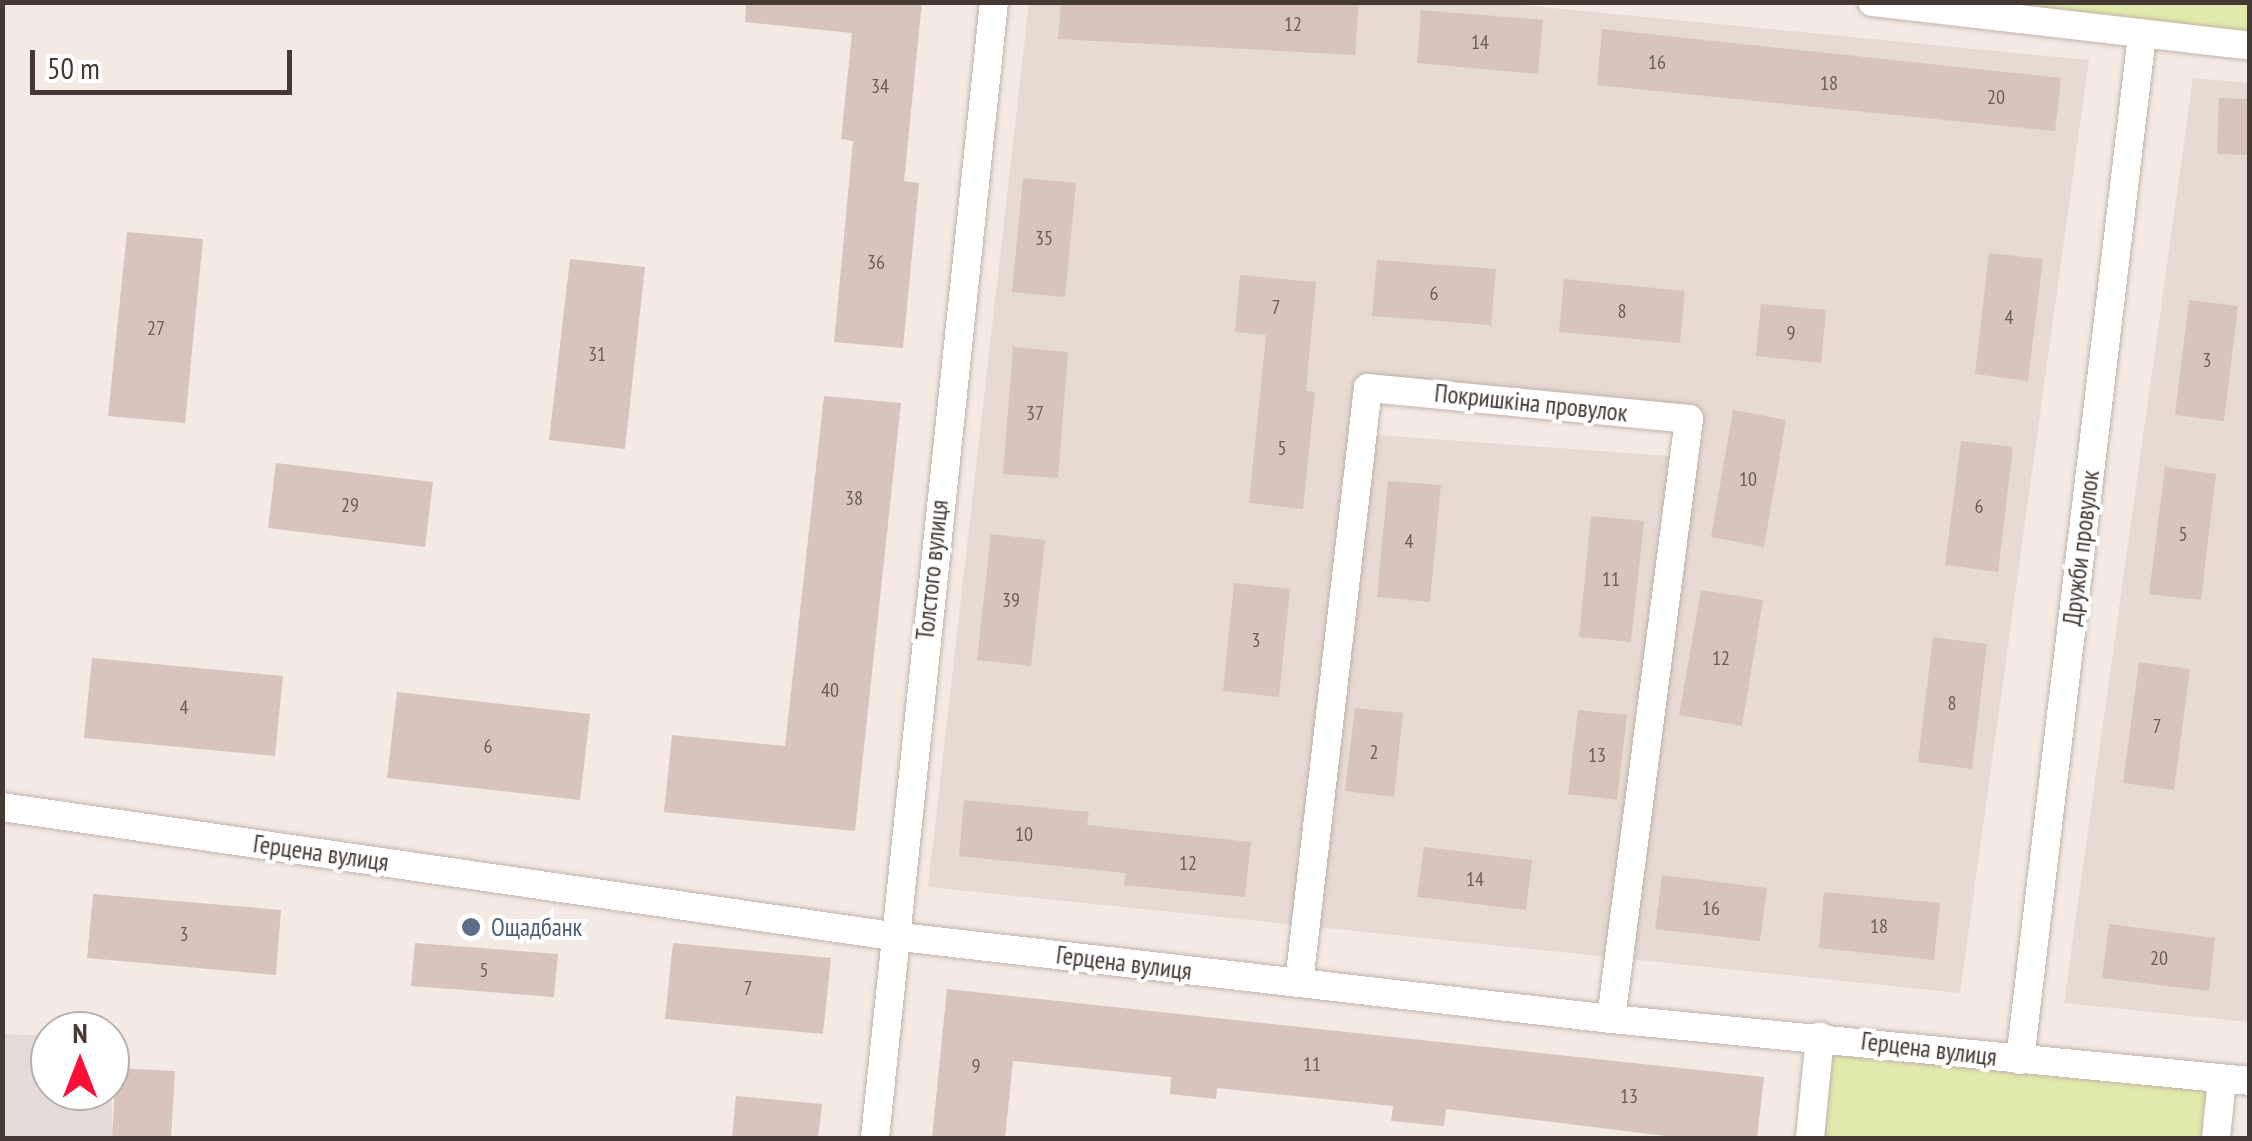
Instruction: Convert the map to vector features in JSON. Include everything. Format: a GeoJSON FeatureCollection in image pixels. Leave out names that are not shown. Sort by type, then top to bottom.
{"type":"FeatureCollection","features":[{"type":"Feature","properties":{"kind":"street","name":"Толстого вулиця"},"geometry":{"type":"LineString","coordinates":[[875,1138],[892,936],[994,2]]}},
{"type":"Feature","properties":{"kind":"street"},"geometry":{"type":"LineString","coordinates":[[1872,2],[2250,46]]}},
{"type":"Feature","properties":{"kind":"street","name":"Дружби провулок"},"geometry":{"type":"LineString","coordinates":[[2020,1060],[2142,36]]}},
{"type":"Feature","properties":{"kind":"street","name":"Покришкіна провулок"},"geometry":{"type":"LineString","coordinates":[[1299,984],[1368,388],[1688,419],[1611,1019]]}},
{"type":"Feature","properties":{"kind":"street","name":"Герцена вулиця"},"geometry":{"type":"LineString","coordinates":[[2,806],[892,936],[1611,1019],[1820,1036],[2236,1080]]}},
{"type":"Feature","properties":{"kind":"street"},"geometry":{"type":"LineString","coordinates":[[1810,1138],[1820,1036]]}},
{"type":"Feature","properties":{"kind":"street"},"geometry":{"type":"LineString","coordinates":[[2216,1138],[2236,1080]]}},
{"type":"Feature","properties":{"kind":"shaded area"},"geometry":{"type":"Polygon","coordinates":[[[1029,3],[1502,3],[2089,60],[1960,993],[928,887],[1029,3]],[[1369,388],[1364,434],[1683,457],[1688,419],[1369,388]]]}},
{"type":"Feature","properties":{"kind":"shaded area"},"geometry":{"type":"Polygon","coordinates":[[[2193,78],[2249,83],[2249,1022],[2064,1003],[2193,78]]]}},
{"type":"Feature","properties":{"kind":"shaded area"},"geometry":{"type":"Polygon","coordinates":[[[3,1034],[30,1035],[30,1111],[112,1111],[112,1138],[3,1138],[3,1034]]]}},
{"type":"Feature","properties":{"kind":"green space"},"geometry":{"type":"Polygon","coordinates":[[[1896,3],[2249,3],[2249,46],[1896,3]]]}},
{"type":"Feature","properties":{"kind":"green space"},"geometry":{"type":"Polygon","coordinates":[[[1820,1036],[2222,1079],[2216,1138],[1810,1138],[1820,1036]]]}},
{"type":"Feature","properties":{"kind":"building"},"geometry":{"type":"Polygon","coordinates":[[[746,2],[922,2],[904,181],[919,183],[903,348],[834,342],[853,141],[841,139],[852,33],[745,22],[746,2]]]}},
{"type":"Feature","properties":{"kind":"building"},"geometry":{"type":"Polygon","coordinates":[[[1061,2],[1359,2],[1355,55],[1058,39],[1061,2]]]}},
{"type":"Feature","properties":{"kind":"building"},"geometry":{"type":"Polygon","coordinates":[[[1421,10],[1543,20],[1538,74],[1417,63],[1421,10]]]}},
{"type":"Feature","properties":{"kind":"building"},"geometry":{"type":"Polygon","coordinates":[[[1602,29],[2061,78],[2055,131],[1597,85],[1602,29]]]}},
{"type":"Feature","properties":{"kind":"building"},"geometry":{"type":"Polygon","coordinates":[[[2219,98],[2250,99],[2250,155],[2217,154],[2219,98]]]}},
{"type":"Feature","properties":{"kind":"building"},"geometry":{"type":"Polygon","coordinates":[[[1023,178],[1076,183],[1065,297],[1012,292],[1023,178]]]}},
{"type":"Feature","properties":{"kind":"building"},"geometry":{"type":"Polygon","coordinates":[[[127,232],[203,239],[185,423],[108,416],[127,232]]]}},
{"type":"Feature","properties":{"kind":"building"},"geometry":{"type":"Polygon","coordinates":[[[1989,253],[2043,259],[2028,381],[1975,374],[1989,253]]]}},
{"type":"Feature","properties":{"kind":"building"},"geometry":{"type":"Polygon","coordinates":[[[570,259],[645,267],[625,449],[549,440],[570,259]]]}},
{"type":"Feature","properties":{"kind":"building"},"geometry":{"type":"Polygon","coordinates":[[[1377,260],[1496,269],[1491,325],[1372,316],[1377,260]]]}},
{"type":"Feature","properties":{"kind":"building"},"geometry":{"type":"Polygon","coordinates":[[[1240,275],[1316,282],[1306,391],[1315,392],[1303,509],[1249,503],[1266,335],[1235,332],[1240,275]]]}},
{"type":"Feature","properties":{"kind":"building"},"geometry":{"type":"Polygon","coordinates":[[[1564,279],[1685,291],[1680,343],[1559,332],[1564,279]]]}},
{"type":"Feature","properties":{"kind":"building"},"geometry":{"type":"Polygon","coordinates":[[[2189,300],[2238,306],[2224,421],[2175,415],[2189,300]]]}},
{"type":"Feature","properties":{"kind":"building"},"geometry":{"type":"Polygon","coordinates":[[[1761,304],[1826,310],[1821,363],[1756,356],[1761,304]]]}},
{"type":"Feature","properties":{"kind":"building"},"geometry":{"type":"Polygon","coordinates":[[[1013,347],[1068,352],[1058,478],[1003,474],[1013,347]]]}},
{"type":"Feature","properties":{"kind":"building"},"geometry":{"type":"Polygon","coordinates":[[[824,396],[901,403],[855,831],[664,812],[672,735],[785,746],[824,396]]]}},
{"type":"Feature","properties":{"kind":"building"},"geometry":{"type":"Polygon","coordinates":[[[1733,410],[1786,420],[1764,547],[1711,537],[1733,410]]]}},
{"type":"Feature","properties":{"kind":"building"},"geometry":{"type":"Polygon","coordinates":[[[1961,441],[2013,447],[1998,572],[1945,565],[1961,441]]]}},
{"type":"Feature","properties":{"kind":"building"},"geometry":{"type":"Polygon","coordinates":[[[276,463],[433,482],[425,547],[268,528],[276,463]]]}},
{"type":"Feature","properties":{"kind":"building"},"geometry":{"type":"Polygon","coordinates":[[[2165,467],[2216,474],[2201,600],[2149,594],[2165,467]]]}},
{"type":"Feature","properties":{"kind":"building"},"geometry":{"type":"Polygon","coordinates":[[[1388,481],[1441,485],[1430,602],[1377,597],[1388,481]]]}},
{"type":"Feature","properties":{"kind":"building"},"geometry":{"type":"Polygon","coordinates":[[[1591,516],[1644,521],[1631,642],[1579,637],[1591,516]]]}},
{"type":"Feature","properties":{"kind":"building"},"geometry":{"type":"Polygon","coordinates":[[[991,534],[1045,540],[1031,666],[977,660],[991,534]]]}},
{"type":"Feature","properties":{"kind":"building"},"geometry":{"type":"Polygon","coordinates":[[[1234,583],[1290,589],[1279,697],[1223,691],[1234,583]]]}},
{"type":"Feature","properties":{"kind":"building"},"geometry":{"type":"Polygon","coordinates":[[[1701,590],[1763,600],[1742,726],[1679,715],[1701,590]]]}},
{"type":"Feature","properties":{"kind":"building"},"geometry":{"type":"Polygon","coordinates":[[[1933,637],[1987,644],[1972,769],[1918,762],[1933,637]]]}},
{"type":"Feature","properties":{"kind":"building"},"geometry":{"type":"Polygon","coordinates":[[[92,658],[283,676],[275,756],[84,738],[92,658]]]}},
{"type":"Feature","properties":{"kind":"building"},"geometry":{"type":"Polygon","coordinates":[[[2139,662],[2190,669],[2174,790],[2123,783],[2139,662]]]}},
{"type":"Feature","properties":{"kind":"building"},"geometry":{"type":"Polygon","coordinates":[[[397,692],[590,714],[580,800],[387,778],[397,692]]]}},
{"type":"Feature","properties":{"kind":"building"},"geometry":{"type":"Polygon","coordinates":[[[1355,708],[1403,713],[1394,797],[1345,791],[1355,708]]]}},
{"type":"Feature","properties":{"kind":"building"},"geometry":{"type":"Polygon","coordinates":[[[1578,710],[1627,715],[1617,800],[1568,794],[1578,710]]]}},
{"type":"Feature","properties":{"kind":"building"},"geometry":{"type":"Polygon","coordinates":[[[964,800],[1089,812],[1087,825],[1251,842],[1245,897],[1124,885],[1126,873],[959,856],[964,800]]]}},
{"type":"Feature","properties":{"kind":"building"},"geometry":{"type":"Polygon","coordinates":[[[1424,847],[1532,860],[1526,910],[1417,897],[1424,847]]]}},
{"type":"Feature","properties":{"kind":"building"},"geometry":{"type":"Polygon","coordinates":[[[1662,875],[1767,888],[1760,941],[1655,929],[1662,875]]]}},
{"type":"Feature","properties":{"kind":"building"},"geometry":{"type":"Polygon","coordinates":[[[1824,892],[1940,903],[1934,960],[1819,948],[1824,892]]]}},
{"type":"Feature","properties":{"kind":"building"},"geometry":{"type":"Polygon","coordinates":[[[93,894],[281,910],[276,975],[87,958],[93,894]]]}},
{"type":"Feature","properties":{"kind":"building"},"geometry":{"type":"Polygon","coordinates":[[[2109,924],[2215,938],[2209,991],[2102,978],[2109,924]]]}},
{"type":"Feature","properties":{"kind":"building"},"geometry":{"type":"Polygon","coordinates":[[[415,943],[558,954],[554,997],[411,986],[415,943]]]}},
{"type":"Feature","properties":{"kind":"building"},"geometry":{"type":"Polygon","coordinates":[[[673,943],[831,958],[823,1034],[665,1019],[673,943]]]}},
{"type":"Feature","properties":{"kind":"building"},"geometry":{"type":"Polygon","coordinates":[[[947,989],[1764,1077],[1757,1138],[1682,1138],[1446,1109],[1444,1126],[1391,1121],[1393,1106],[1217,1088],[1216,1099],[1170,1094],[1171,1077],[1013,1061],[1005,1138],[932,1138],[947,989]]]}},
{"type":"Feature","properties":{"kind":"building"},"geometry":{"type":"Polygon","coordinates":[[[130,1069],[175,1071],[171,1138],[112,1138],[114,1111],[130,1111],[130,1069]]]}},
{"type":"Feature","properties":{"kind":"building"},"geometry":{"type":"Polygon","coordinates":[[[736,1096],[822,1104],[818,1138],[732,1138],[736,1096]]]}},
{"type":"Feature","properties":{"kind":"place","name":"Ощадбанк"},"geometry":{"type":"Point","coordinates":[471,927]}}]}
